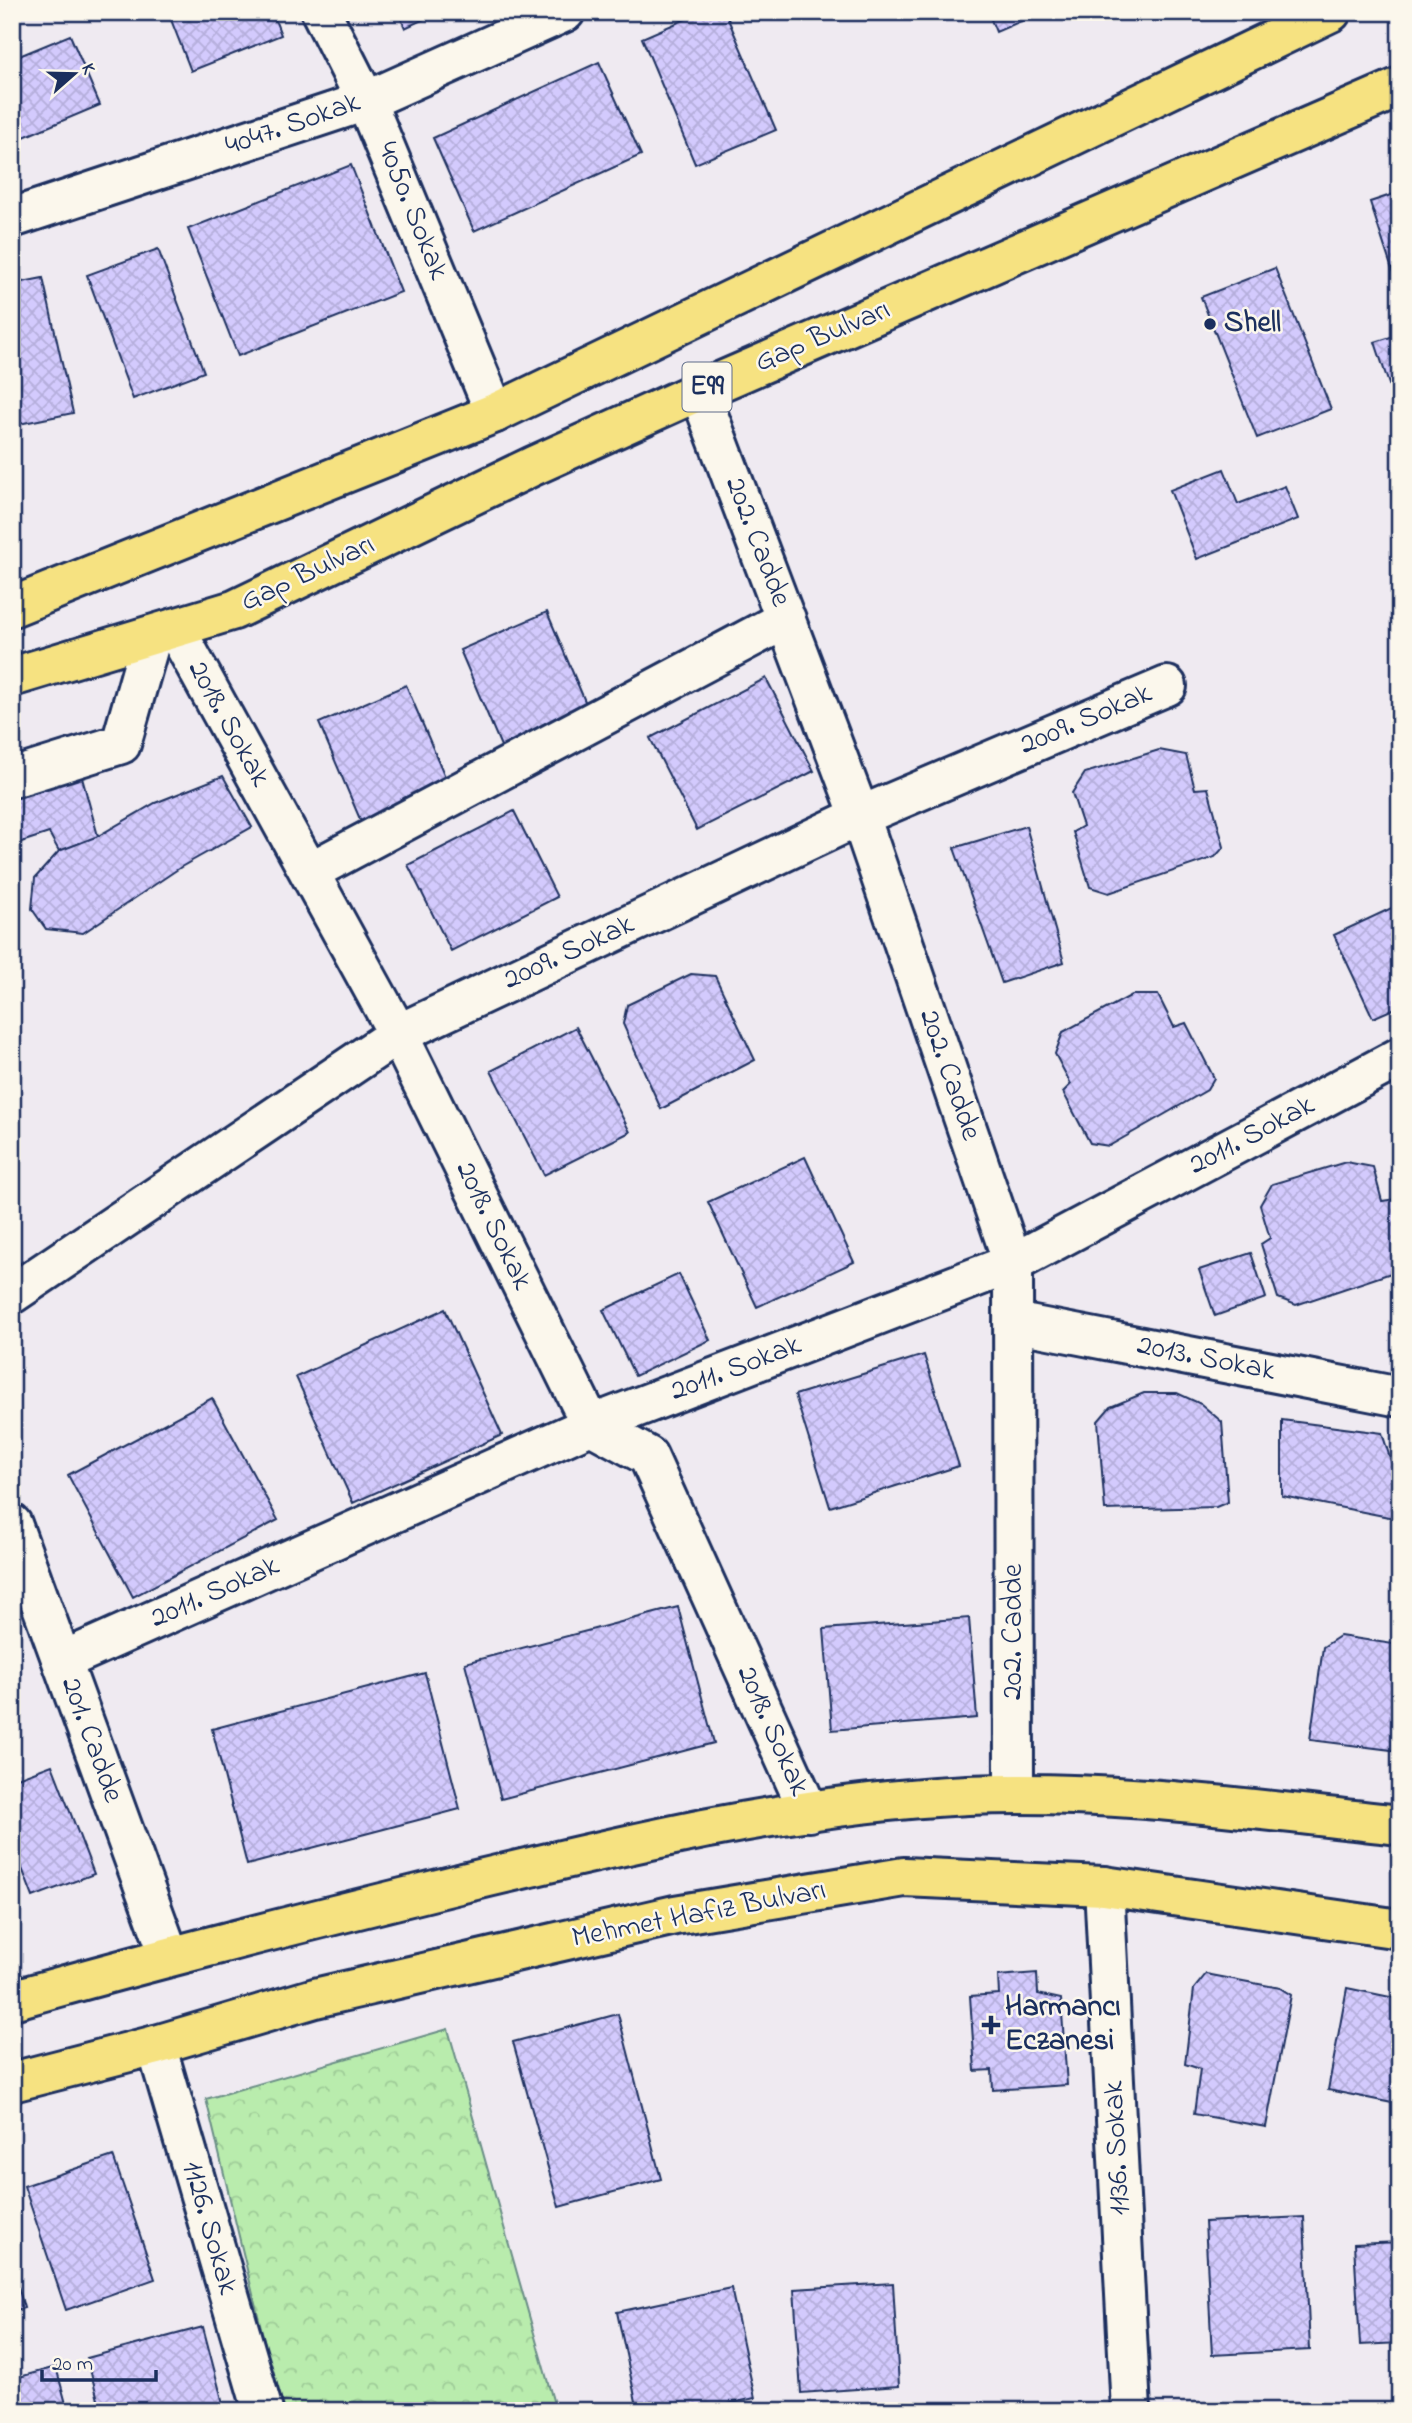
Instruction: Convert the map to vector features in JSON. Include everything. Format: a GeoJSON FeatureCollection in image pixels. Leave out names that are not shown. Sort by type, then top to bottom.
{"type":"FeatureCollection","features":[{"type":"Feature","properties":{"kind":"main road","name":"E99"},"geometry":{"type":"LineString","coordinates":[[12,607],[495,413],[1331,12]]}},
{"type":"Feature","properties":{"kind":"main road","name":"Gap Bulvarı"},"geometry":{"type":"LineString","coordinates":[[12,677],[234,610],[520,472],[699,391],[1400,87]]}},
{"type":"Feature","properties":{"kind":"main road"},"geometry":{"type":"LineString","coordinates":[[12,2000],[169,1955],[587,1853],[774,1816],[964,1796],[1014,1794],[1168,1800],[1400,1825]]}},
{"type":"Feature","properties":{"kind":"main road","name":"Mehmet Hafız Bulvarı"},"geometry":{"type":"LineString","coordinates":[[12,2082],[156,2045],[315,1998],[715,1908],[904,1877],[1104,1885],[1400,1929]]}},
{"type":"Feature","properties":{"kind":"street","name":"4050. Sokak"},"geometry":{"type":"LineString","coordinates":[[321,12],[366,101],[495,413]]}},
{"type":"Feature","properties":{"kind":"street","name":"4047. Sokak"},"geometry":{"type":"LineString","coordinates":[[12,218],[366,101],[565,12]]}},
{"type":"Feature","properties":{"kind":"street","name":"202. Cadde"},"geometry":{"type":"LineString","coordinates":[[699,391],[860,816],[1013,1264],[1014,1794]]}},
{"type":"Feature","properties":{"kind":"street"},"geometry":{"type":"LineString","coordinates":[[309,872],[786,619]]}},
{"type":"Feature","properties":{"kind":"street"},"geometry":{"type":"LineString","coordinates":[[12,778],[121,744],[164,631]]}},
{"type":"Feature","properties":{"kind":"street","name":"2018. Sokak"},"geometry":{"type":"LineString","coordinates":[[164,631],[309,872],[398,1034],[591,1425],[648,1456],[808,1812]]}},
{"type":"Feature","properties":{"kind":"street","name":"2009. Sokak"},"geometry":{"type":"LineString","coordinates":[[12,1294],[398,1034],[860,816],[1167,686]]}},
{"type":"Feature","properties":{"kind":"street","name":"2011. Sokak"},"geometry":{"type":"LineString","coordinates":[[62,1661],[591,1425],[1013,1264],[1400,1057]]}},
{"type":"Feature","properties":{"kind":"street","name":"2013. Sokak"},"geometry":{"type":"LineString","coordinates":[[1013,1322],[1400,1397]]}},
{"type":"Feature","properties":{"kind":"street","name":"201. Cadde"},"geometry":{"type":"LineString","coordinates":[[12,1524],[169,1955]]}},
{"type":"Feature","properties":{"kind":"street","name":"1136. Sokak"},"geometry":{"type":"LineString","coordinates":[[1104,1885],[1131,2411]]}},
{"type":"Feature","properties":{"kind":"street","name":"1126. Sokak"},"geometry":{"type":"LineString","coordinates":[[156,2045],[263,2411]]}},
{"type":"Feature","properties":{"kind":"green space"},"geometry":{"type":"Polygon","coordinates":[[[448,2029],[556,2411],[281,2411],[206,2099],[448,2029]]]}},
{"type":"Feature","properties":{"kind":"building"},"geometry":{"type":"Polygon","coordinates":[[[168,12],[272,12],[281,35],[191,71],[168,12]]]}},
{"type":"Feature","properties":{"kind":"building"},"geometry":{"type":"Polygon","coordinates":[[[398,12],[439,12],[405,28],[398,12]]]}},
{"type":"Feature","properties":{"kind":"building"},"geometry":{"type":"Polygon","coordinates":[[[702,12],[725,12],[776,130],[695,164],[642,38],[702,12]]]}},
{"type":"Feature","properties":{"kind":"building"},"geometry":{"type":"Polygon","coordinates":[[[988,12],[1042,12],[996,32],[988,12]]]}},
{"type":"Feature","properties":{"kind":"building"},"geometry":{"type":"Polygon","coordinates":[[[70,35],[100,105],[12,142],[12,59],[70,35]]]}},
{"type":"Feature","properties":{"kind":"building"},"geometry":{"type":"Polygon","coordinates":[[[599,62],[641,155],[474,231],[433,138],[599,62]]]}},
{"type":"Feature","properties":{"kind":"building"},"geometry":{"type":"Polygon","coordinates":[[[351,165],[401,292],[238,356],[188,229],[351,165]]]}},
{"type":"Feature","properties":{"kind":"building"},"geometry":{"type":"Polygon","coordinates":[[[1400,192],[1400,294],[1370,202],[1400,192]]]}},
{"type":"Feature","properties":{"kind":"building"},"geometry":{"type":"Polygon","coordinates":[[[158,249],[204,372],[133,399],[87,275],[158,249]]]}},
{"type":"Feature","properties":{"kind":"building"},"geometry":{"type":"Polygon","coordinates":[[[1275,268],[1331,409],[1257,438],[1201,297],[1275,268]]]}},
{"type":"Feature","properties":{"kind":"building"},"geometry":{"type":"Polygon","coordinates":[[[43,278],[73,413],[14,425],[12,284],[43,278]]]}},
{"type":"Feature","properties":{"kind":"building"},"geometry":{"type":"Polygon","coordinates":[[[1400,334],[1400,418],[1375,342],[1400,334]]]}},
{"type":"Feature","properties":{"kind":"building"},"geometry":{"type":"Polygon","coordinates":[[[1224,469],[1238,504],[1285,486],[1298,519],[1197,559],[1170,490],[1224,469]]]}},
{"type":"Feature","properties":{"kind":"building"},"geometry":{"type":"Polygon","coordinates":[[[547,612],[590,713],[503,751],[460,650],[547,612]]]}},
{"type":"Feature","properties":{"kind":"building"},"geometry":{"type":"Polygon","coordinates":[[[766,678],[814,771],[697,830],[650,738],[766,678]]]}},
{"type":"Feature","properties":{"kind":"building"},"geometry":{"type":"Polygon","coordinates":[[[406,685],[449,786],[362,824],[319,723],[406,685]]]}},
{"type":"Feature","properties":{"kind":"building"},"geometry":{"type":"Polygon","coordinates":[[[1159,750],[1186,755],[1195,789],[1208,788],[1224,847],[1215,857],[1109,893],[1090,887],[1073,832],[1083,826],[1072,793],[1085,773],[1159,750]]]}},
{"type":"Feature","properties":{"kind":"building"},"geometry":{"type":"Polygon","coordinates":[[[81,774],[98,836],[59,851],[49,833],[12,845],[12,796],[81,774]]]}},
{"type":"Feature","properties":{"kind":"building"},"geometry":{"type":"Polygon","coordinates":[[[223,776],[252,827],[181,867],[83,933],[46,929],[32,909],[35,878],[59,851],[98,836],[155,803],[223,776]]]}},
{"type":"Feature","properties":{"kind":"building"},"geometry":{"type":"Polygon","coordinates":[[[514,811],[557,897],[451,951],[408,865],[514,811]]]}},
{"type":"Feature","properties":{"kind":"building"},"geometry":{"type":"Polygon","coordinates":[[[1026,826],[1064,962],[1002,983],[954,848],[1026,826]]]}},
{"type":"Feature","properties":{"kind":"building"},"geometry":{"type":"Polygon","coordinates":[[[1400,904],[1400,1006],[1373,1018],[1334,935],[1400,904]]]}},
{"type":"Feature","properties":{"kind":"building"},"geometry":{"type":"Polygon","coordinates":[[[691,974],[715,976],[755,1060],[661,1109],[623,1024],[627,1005],[691,974]]]}},
{"type":"Feature","properties":{"kind":"building"},"geometry":{"type":"Polygon","coordinates":[[[1132,995],[1158,995],[1174,1027],[1186,1023],[1214,1078],[1207,1090],[1109,1146],[1090,1143],[1063,1092],[1071,1084],[1055,1054],[1063,1032],[1132,995]]]}},
{"type":"Feature","properties":{"kind":"building"},"geometry":{"type":"Polygon","coordinates":[[[576,1027],[630,1132],[544,1175],[491,1071],[576,1027]]]}},
{"type":"Feature","properties":{"kind":"building"},"geometry":{"type":"Polygon","coordinates":[[[805,1157],[854,1262],[757,1307],[708,1202],[805,1157]]]}},
{"type":"Feature","properties":{"kind":"building"},"geometry":{"type":"Polygon","coordinates":[[[1346,1162],[1373,1167],[1382,1201],[1395,1199],[1400,1217],[1400,1270],[1296,1305],[1278,1298],[1261,1244],[1270,1238],[1260,1205],[1272,1184],[1346,1162]]]}},
{"type":"Feature","properties":{"kind":"building"},"geometry":{"type":"Polygon","coordinates":[[[1251,1253],[1266,1298],[1215,1316],[1199,1270],[1251,1253]]]}},
{"type":"Feature","properties":{"kind":"building"},"geometry":{"type":"Polygon","coordinates":[[[679,1274],[710,1340],[635,1376],[603,1310],[679,1274]]]}},
{"type":"Feature","properties":{"kind":"building"},"geometry":{"type":"Polygon","coordinates":[[[445,1309],[502,1435],[353,1503],[296,1377],[445,1309]]]}},
{"type":"Feature","properties":{"kind":"building"},"geometry":{"type":"Polygon","coordinates":[[[924,1355],[959,1466],[830,1507],[795,1395],[924,1355]]]}},
{"type":"Feature","properties":{"kind":"building"},"geometry":{"type":"Polygon","coordinates":[[[1144,1393],[1177,1393],[1201,1404],[1222,1422],[1228,1502],[1216,1507],[1105,1510],[1098,1421],[1110,1407],[1144,1393]]]}},
{"type":"Feature","properties":{"kind":"building"},"geometry":{"type":"Polygon","coordinates":[[[212,1398],[278,1520],[133,1597],[68,1475],[212,1398]]]}},
{"type":"Feature","properties":{"kind":"building"},"geometry":{"type":"Polygon","coordinates":[[[1282,1420],[1382,1433],[1400,1489],[1399,1519],[1282,1496],[1282,1420]]]}},
{"type":"Feature","properties":{"kind":"building"},"geometry":{"type":"Polygon","coordinates":[[[678,1607],[714,1743],[501,1799],[465,1663],[678,1607]]]}},
{"type":"Feature","properties":{"kind":"building"},"geometry":{"type":"Polygon","coordinates":[[[969,1618],[977,1718],[832,1730],[824,1629],[969,1618]]]}},
{"type":"Feature","properties":{"kind":"building"},"geometry":{"type":"Polygon","coordinates":[[[1340,1636],[1400,1645],[1400,1751],[1310,1740],[1323,1647],[1340,1636]]]}},
{"type":"Feature","properties":{"kind":"building"},"geometry":{"type":"Polygon","coordinates":[[[425,1673],[460,1809],[247,1865],[212,1729],[425,1673]]]}},
{"type":"Feature","properties":{"kind":"building"},"geometry":{"type":"Polygon","coordinates":[[[52,1765],[94,1874],[33,1897],[12,1842],[12,1780],[52,1765]]]}},
{"type":"Feature","properties":{"kind":"building"},"geometry":{"type":"Polygon","coordinates":[[[1037,1973],[1038,1994],[1061,1999],[1067,2085],[993,2090],[992,2070],[975,2071],[970,1996],[999,1994],[998,1976],[1037,1973]]]}},
{"type":"Feature","properties":{"kind":"building"},"geometry":{"type":"Polygon","coordinates":[[[1206,1974],[1280,1988],[1291,1995],[1266,2127],[1194,2114],[1200,2069],[1185,2064],[1194,1989],[1206,1974]]]}},
{"type":"Feature","properties":{"kind":"building"},"geometry":{"type":"Polygon","coordinates":[[[1347,1988],[1400,1999],[1400,2088],[1397,2104],[1328,2090],[1347,1988]]]}},
{"type":"Feature","properties":{"kind":"building"},"geometry":{"type":"Polygon","coordinates":[[[618,2014],[661,2179],[559,2207],[513,2042],[618,2014]]]}},
{"type":"Feature","properties":{"kind":"building"},"geometry":{"type":"Polygon","coordinates":[[[113,2156],[155,2279],[66,2310],[24,2186],[113,2156]]]}},
{"type":"Feature","properties":{"kind":"building"},"geometry":{"type":"Polygon","coordinates":[[[1304,2217],[1310,2350],[1212,2355],[1205,2222],[1304,2217]]]}},
{"type":"Feature","properties":{"kind":"building"},"geometry":{"type":"Polygon","coordinates":[[[1400,2242],[1400,2343],[1360,2345],[1354,2244],[1400,2242]]]}},
{"type":"Feature","properties":{"kind":"building"},"geometry":{"type":"Polygon","coordinates":[[[12,2264],[24,2308],[12,2311],[12,2264]]]}},
{"type":"Feature","properties":{"kind":"building"},"geometry":{"type":"Polygon","coordinates":[[[893,2283],[899,2386],[801,2393],[794,2289],[893,2283]]]}},
{"type":"Feature","properties":{"kind":"building"},"geometry":{"type":"Polygon","coordinates":[[[731,2288],[755,2398],[696,2411],[638,2411],[617,2312],[731,2288]]]}},
{"type":"Feature","properties":{"kind":"building"},"geometry":{"type":"Polygon","coordinates":[[[203,2327],[225,2411],[101,2411],[87,2358],[203,2327]]]}},
{"type":"Feature","properties":{"kind":"building"},"geometry":{"type":"Polygon","coordinates":[[[56,2367],[68,2411],[12,2411],[12,2379],[56,2367]]]}},
{"type":"Feature","properties":{"kind":"place","name":"Shell"},"geometry":{"type":"Point","coordinates":[1210,324]}},
{"type":"Feature","properties":{"kind":"place","name":"Harmancı Eczanesi"},"geometry":{"type":"Point","coordinates":[991,2025]}}]}
